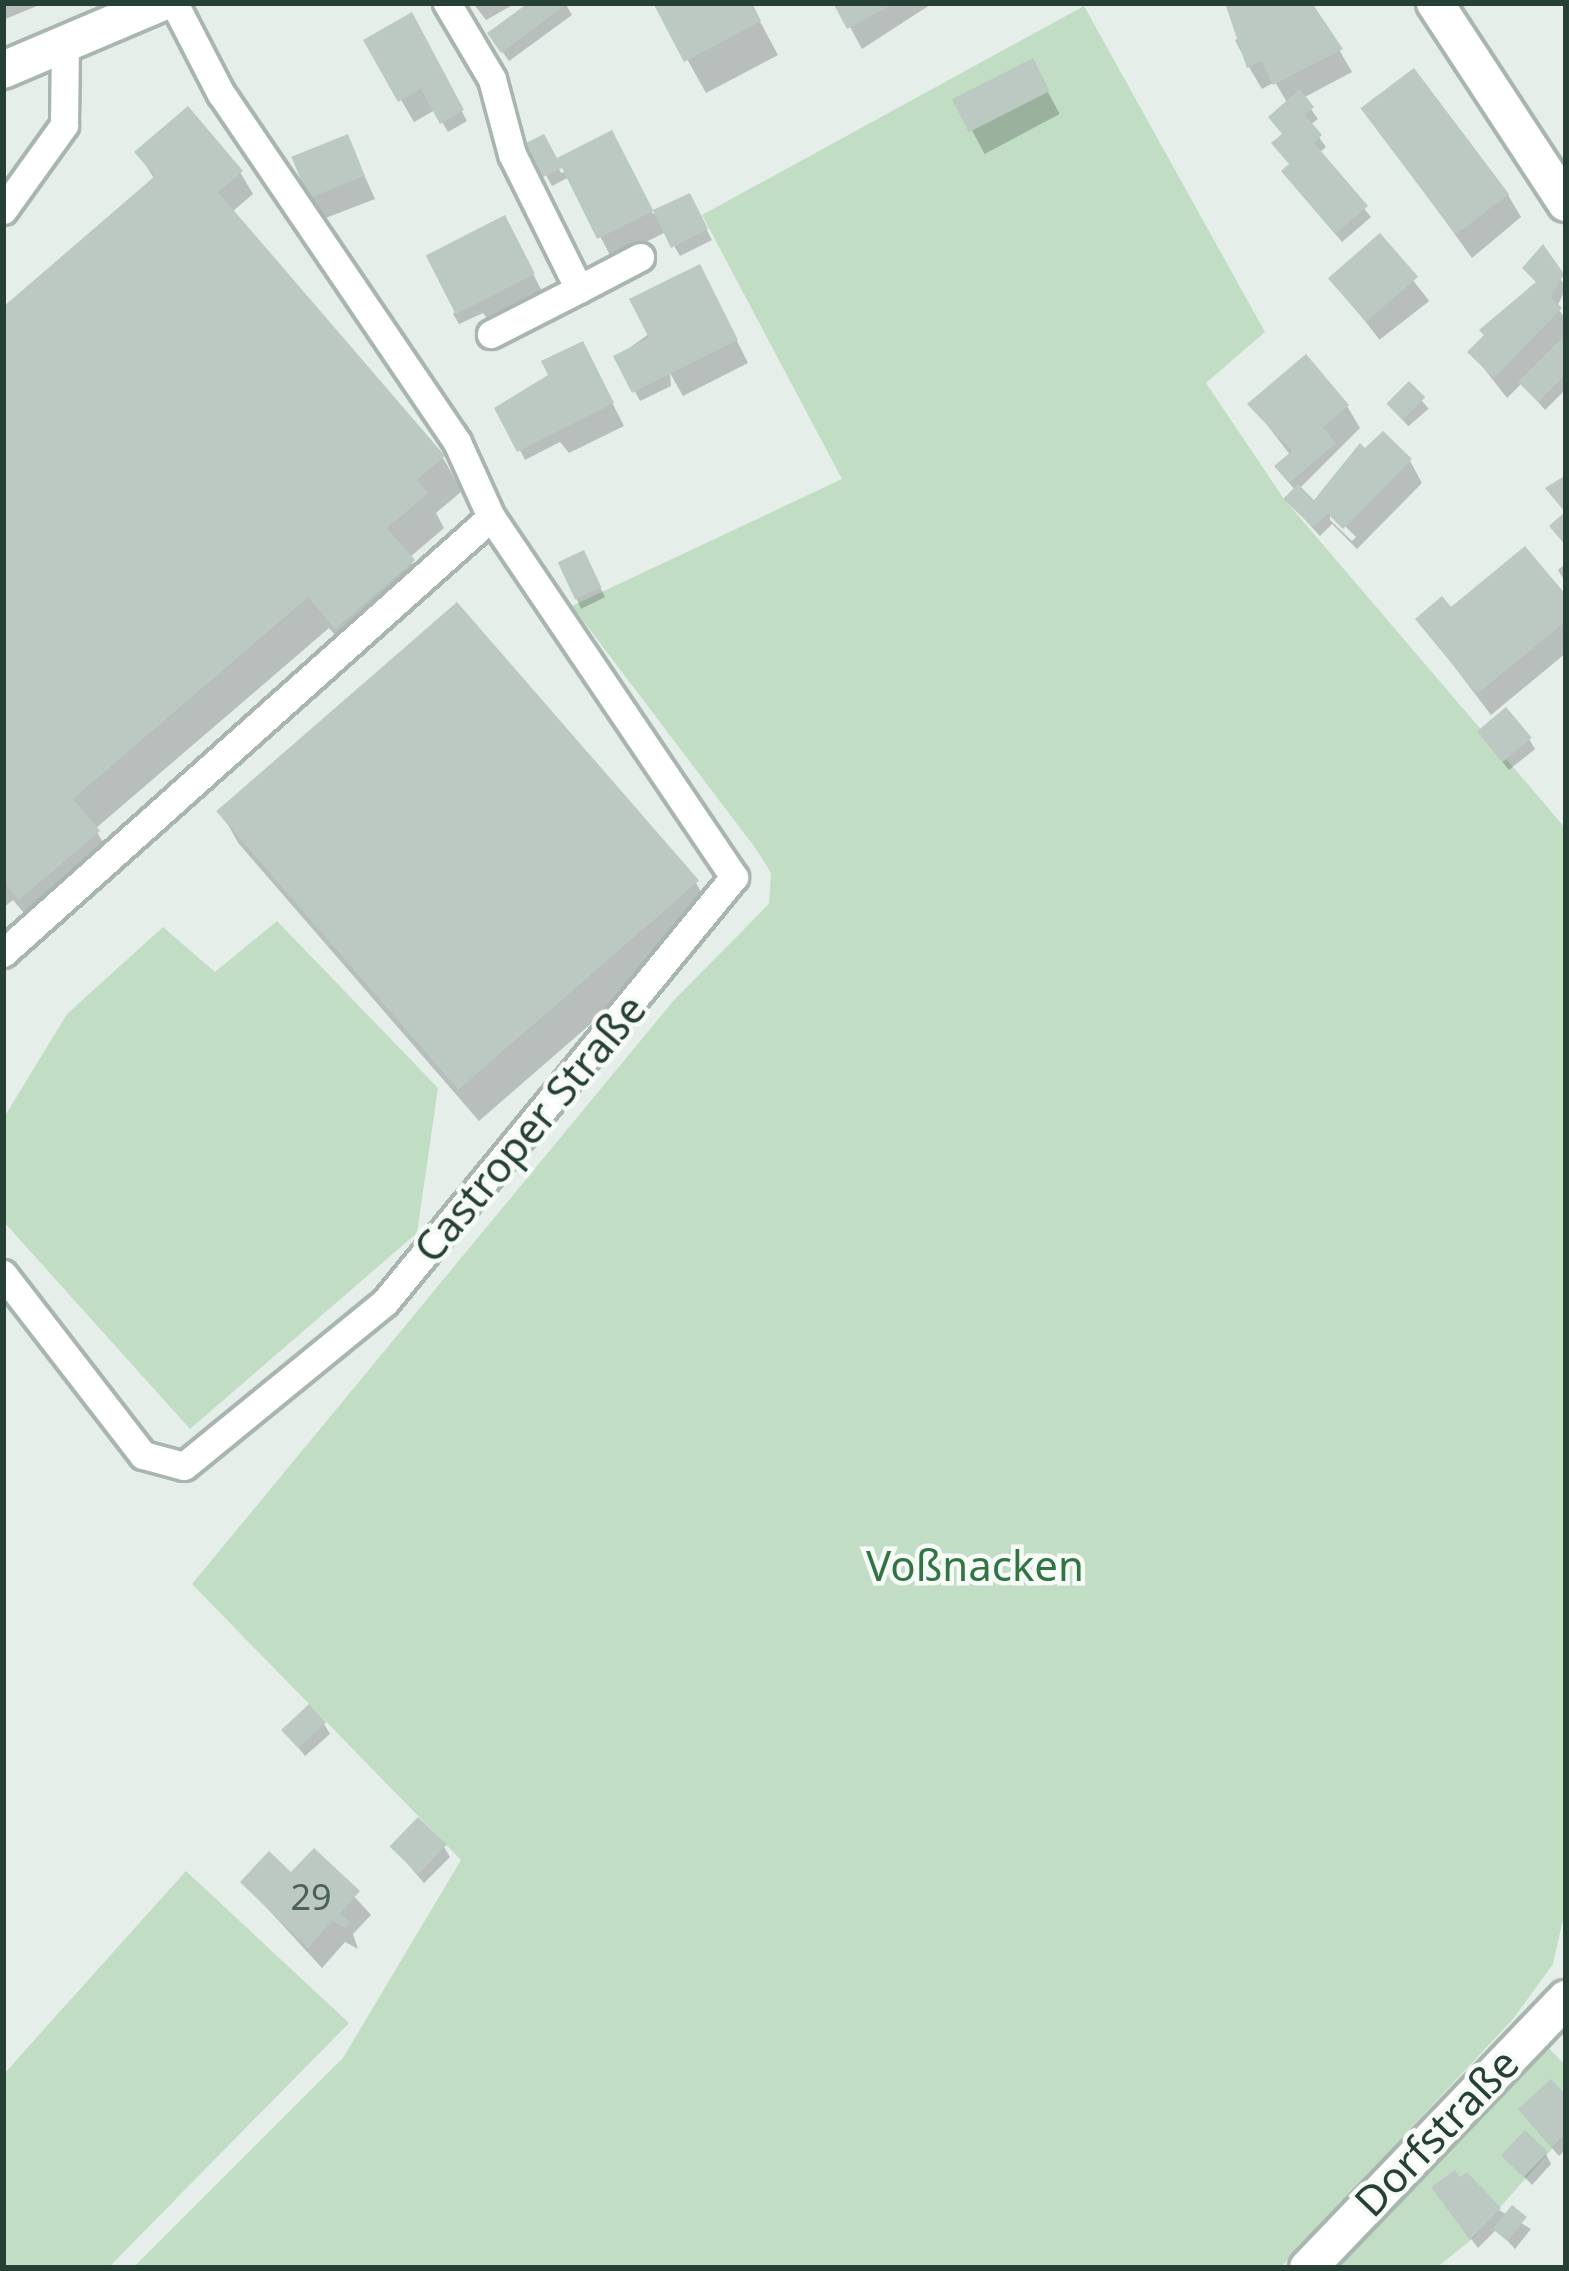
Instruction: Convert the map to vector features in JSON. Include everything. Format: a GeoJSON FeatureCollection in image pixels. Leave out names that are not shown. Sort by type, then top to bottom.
{"type":"FeatureCollection","features":[{"type":"Feature","properties":{"kind":"street"},"geometry":{"type":"LineString","coordinates":[[3,70],[161,3]]}},
{"type":"Feature","properties":{"kind":"street"},"geometry":{"type":"LineString","coordinates":[[1435,3],[1554,159],[1566,203]]}},
{"type":"Feature","properties":{"kind":"street","name":"Dorfstraße"},"geometry":{"type":"LineString","coordinates":[[1309,2268],[1566,1999]]}},
{"type":"Feature","properties":{"kind":"lane","name":"Castroper Straße"},"geometry":{"type":"LineString","coordinates":[[3,1274],[143,1455],[184,1466],[385,1302],[734,877],[491,518],[457,442],[221,94],[174,3]]}},
{"type":"Feature","properties":{"kind":"lane"},"geometry":{"type":"LineString","coordinates":[[447,3],[492,79],[512,154],[579,289]]}},
{"type":"Feature","properties":{"kind":"lane"},"geometry":{"type":"LineString","coordinates":[[3,210],[64,125],[65,45]]}},
{"type":"Feature","properties":{"kind":"lane"},"geometry":{"type":"LineString","coordinates":[[491,334],[640,257]]}},
{"type":"Feature","properties":{"kind":"lane"},"geometry":{"type":"LineString","coordinates":[[3,953],[491,518]]}},
{"type":"Feature","properties":{"kind":"green space","name":"Voßnacken"},"geometry":{"type":"Polygon","coordinates":[[[1084,6],[1265,332],[1206,383],[1284,499],[1566,829],[1566,1906],[1553,1964],[1513,2019],[1280,2268],[133,2268],[343,2058],[461,1860],[192,1584],[674,1000],[769,904],[771,873],[756,849],[572,606],[842,479],[702,215],[1084,6]]]}},
{"type":"Feature","properties":{"kind":"green space"},"geometry":{"type":"Polygon","coordinates":[[[277,921],[438,1088],[417,1233],[190,1429],[3,1221],[3,1119],[67,1014],[163,927],[215,972],[277,921]]]}},
{"type":"Feature","properties":{"kind":"green space"},"geometry":{"type":"Polygon","coordinates":[[[186,1871],[349,2023],[108,2268],[3,2268],[3,2075],[186,1871]]]}},
{"type":"Feature","properties":{"kind":"green space"},"geometry":{"type":"Polygon","coordinates":[[[1546,2045],[1566,2066],[1566,2133],[1471,2240],[1436,2268],[1331,2268],[1546,2045]]]}},
{"type":"Feature","properties":{"kind":"building"},"geometry":{"type":"Polygon","coordinates":[[[528,3],[568,3],[501,53],[487,33],[528,3]]]}},
{"type":"Feature","properties":{"kind":"building"},"geometry":{"type":"Polygon","coordinates":[[[653,3],[752,3],[761,21],[684,62],[653,3]]]}},
{"type":"Feature","properties":{"kind":"building"},"geometry":{"type":"Polygon","coordinates":[[[833,3],[895,3],[847,29],[833,3]]]}},
{"type":"Feature","properties":{"kind":"building"},"geometry":{"type":"Polygon","coordinates":[[[1225,3],[1312,3],[1343,49],[1273,85],[1261,61],[1247,68],[1225,3]]]}},
{"type":"Feature","properties":{"kind":"building"},"geometry":{"type":"Polygon","coordinates":[[[412,12],[464,110],[440,124],[421,89],[398,102],[363,40],[412,12]]]}},
{"type":"Feature","properties":{"kind":"building"},"geometry":{"type":"Polygon","coordinates":[[[1033,58],[1050,91],[969,132],[952,99],[1033,58]]]}},
{"type":"Feature","properties":{"kind":"building"},"geometry":{"type":"Polygon","coordinates":[[[1414,68],[1509,194],[1456,235],[1360,108],[1414,68]]]}},
{"type":"Feature","properties":{"kind":"building"},"geometry":{"type":"Polygon","coordinates":[[[1300,89],[1314,107],[1305,115],[1322,135],[1314,143],[1368,206],[1335,234],[1281,171],[1289,164],[1271,143],[1282,134],[1268,117],[1300,89]]]}},
{"type":"Feature","properties":{"kind":"building"},"geometry":{"type":"Polygon","coordinates":[[[188,106],[243,171],[218,192],[445,456],[417,480],[428,493],[387,528],[415,560],[335,629],[308,597],[73,799],[100,831],[19,900],[3,882],[3,307],[155,176],[134,152],[188,106]]]}},
{"type":"Feature","properties":{"kind":"building"},"geometry":{"type":"Polygon","coordinates":[[[612,130],[653,210],[690,193],[708,229],[671,248],[653,211],[597,239],[562,168],[543,177],[526,143],[544,134],[557,158],[612,130]]]}},
{"type":"Feature","properties":{"kind":"building"},"geometry":{"type":"Polygon","coordinates":[[[348,134],[365,176],[308,199],[291,157],[348,134]]]}},
{"type":"Feature","properties":{"kind":"building"},"geometry":{"type":"Polygon","coordinates":[[[505,215],[535,274],[456,314],[426,255],[505,215]]]}},
{"type":"Feature","properties":{"kind":"building"},"geometry":{"type":"Polygon","coordinates":[[[1380,233],[1418,277],[1366,322],[1328,278],[1380,233]]]}},
{"type":"Feature","properties":{"kind":"building"},"geometry":{"type":"Polygon","coordinates":[[[1543,244],[1564,274],[1551,297],[1562,308],[1494,378],[1467,352],[1484,335],[1479,330],[1536,282],[1522,268],[1543,244]]]}},
{"type":"Feature","properties":{"kind":"building"},"geometry":{"type":"Polygon","coordinates":[[[700,264],[738,340],[632,393],[613,356],[649,338],[629,299],[700,264]]]}},
{"type":"Feature","properties":{"kind":"building"},"geometry":{"type":"Polygon","coordinates":[[[1562,338],[1566,374],[1538,402],[1518,382],[1562,338]]]}},
{"type":"Feature","properties":{"kind":"building"},"geometry":{"type":"Polygon","coordinates":[[[583,341],[614,403],[517,452],[494,408],[548,375],[541,361],[583,341]]]}},
{"type":"Feature","properties":{"kind":"building"},"geometry":{"type":"Polygon","coordinates":[[[1306,354],[1349,405],[1323,427],[1336,443],[1289,483],[1274,466],[1292,451],[1247,404],[1306,354]]]}},
{"type":"Feature","properties":{"kind":"building"},"geometry":{"type":"Polygon","coordinates":[[[1409,381],[1425,397],[1403,420],[1386,404],[1409,381]]]}},
{"type":"Feature","properties":{"kind":"building"},"geometry":{"type":"Polygon","coordinates":[[[1383,431],[1412,459],[1343,529],[1328,514],[1313,527],[1283,499],[1298,484],[1314,500],[1360,443],[1365,448],[1383,431]]]}},
{"type":"Feature","properties":{"kind":"building"},"geometry":{"type":"Polygon","coordinates":[[[1566,475],[1566,546],[1549,526],[1565,512],[1545,488],[1566,475]]]}},
{"type":"Feature","properties":{"kind":"building"},"geometry":{"type":"Polygon","coordinates":[[[1525,546],[1566,595],[1566,621],[1477,694],[1415,619],[1442,596],[1451,607],[1525,546]]]}},
{"type":"Feature","properties":{"kind":"building"},"geometry":{"type":"Polygon","coordinates":[[[584,550],[601,587],[575,599],[558,562],[584,550]]]}},
{"type":"Feature","properties":{"kind":"building"},"geometry":{"type":"Polygon","coordinates":[[[457,602],[699,880],[458,1090],[216,811],[457,602]]]}},
{"type":"Feature","properties":{"kind":"building"},"geometry":{"type":"Polygon","coordinates":[[[1506,707],[1532,738],[1503,762],[1477,731],[1506,707]]]}},
{"type":"Feature","properties":{"kind":"building"},"geometry":{"type":"Polygon","coordinates":[[[309,1704],[326,1722],[298,1748],[281,1730],[309,1704]]]}},
{"type":"Feature","properties":{"kind":"building"},"geometry":{"type":"Polygon","coordinates":[[[418,1817],[447,1845],[418,1874],[390,1846],[418,1817]]]}},
{"type":"Feature","properties":{"kind":"building"},"geometry":{"type":"Polygon","coordinates":[[[314,1848],[360,1891],[340,1913],[350,1922],[345,1928],[332,1921],[308,1948],[240,1882],[269,1851],[291,1872],[314,1848]]]}},
{"type":"Feature","properties":{"kind":"building"},"geometry":{"type":"Polygon","coordinates":[[[1551,2079],[1566,2095],[1566,2133],[1552,2148],[1518,2109],[1551,2079]]]}},
{"type":"Feature","properties":{"kind":"building"},"geometry":{"type":"Polygon","coordinates":[[[1525,2130],[1548,2152],[1524,2177],[1501,2155],[1525,2130]]]}},
{"type":"Feature","properties":{"kind":"building"},"geometry":{"type":"Polygon","coordinates":[[[1455,2170],[1460,2177],[1467,2172],[1501,2208],[1470,2240],[1431,2187],[1455,2170]]]}},
{"type":"Feature","properties":{"kind":"building"},"geometry":{"type":"Polygon","coordinates":[[[1512,2205],[1527,2217],[1507,2241],[1492,2229],[1512,2205]]]}}]}
